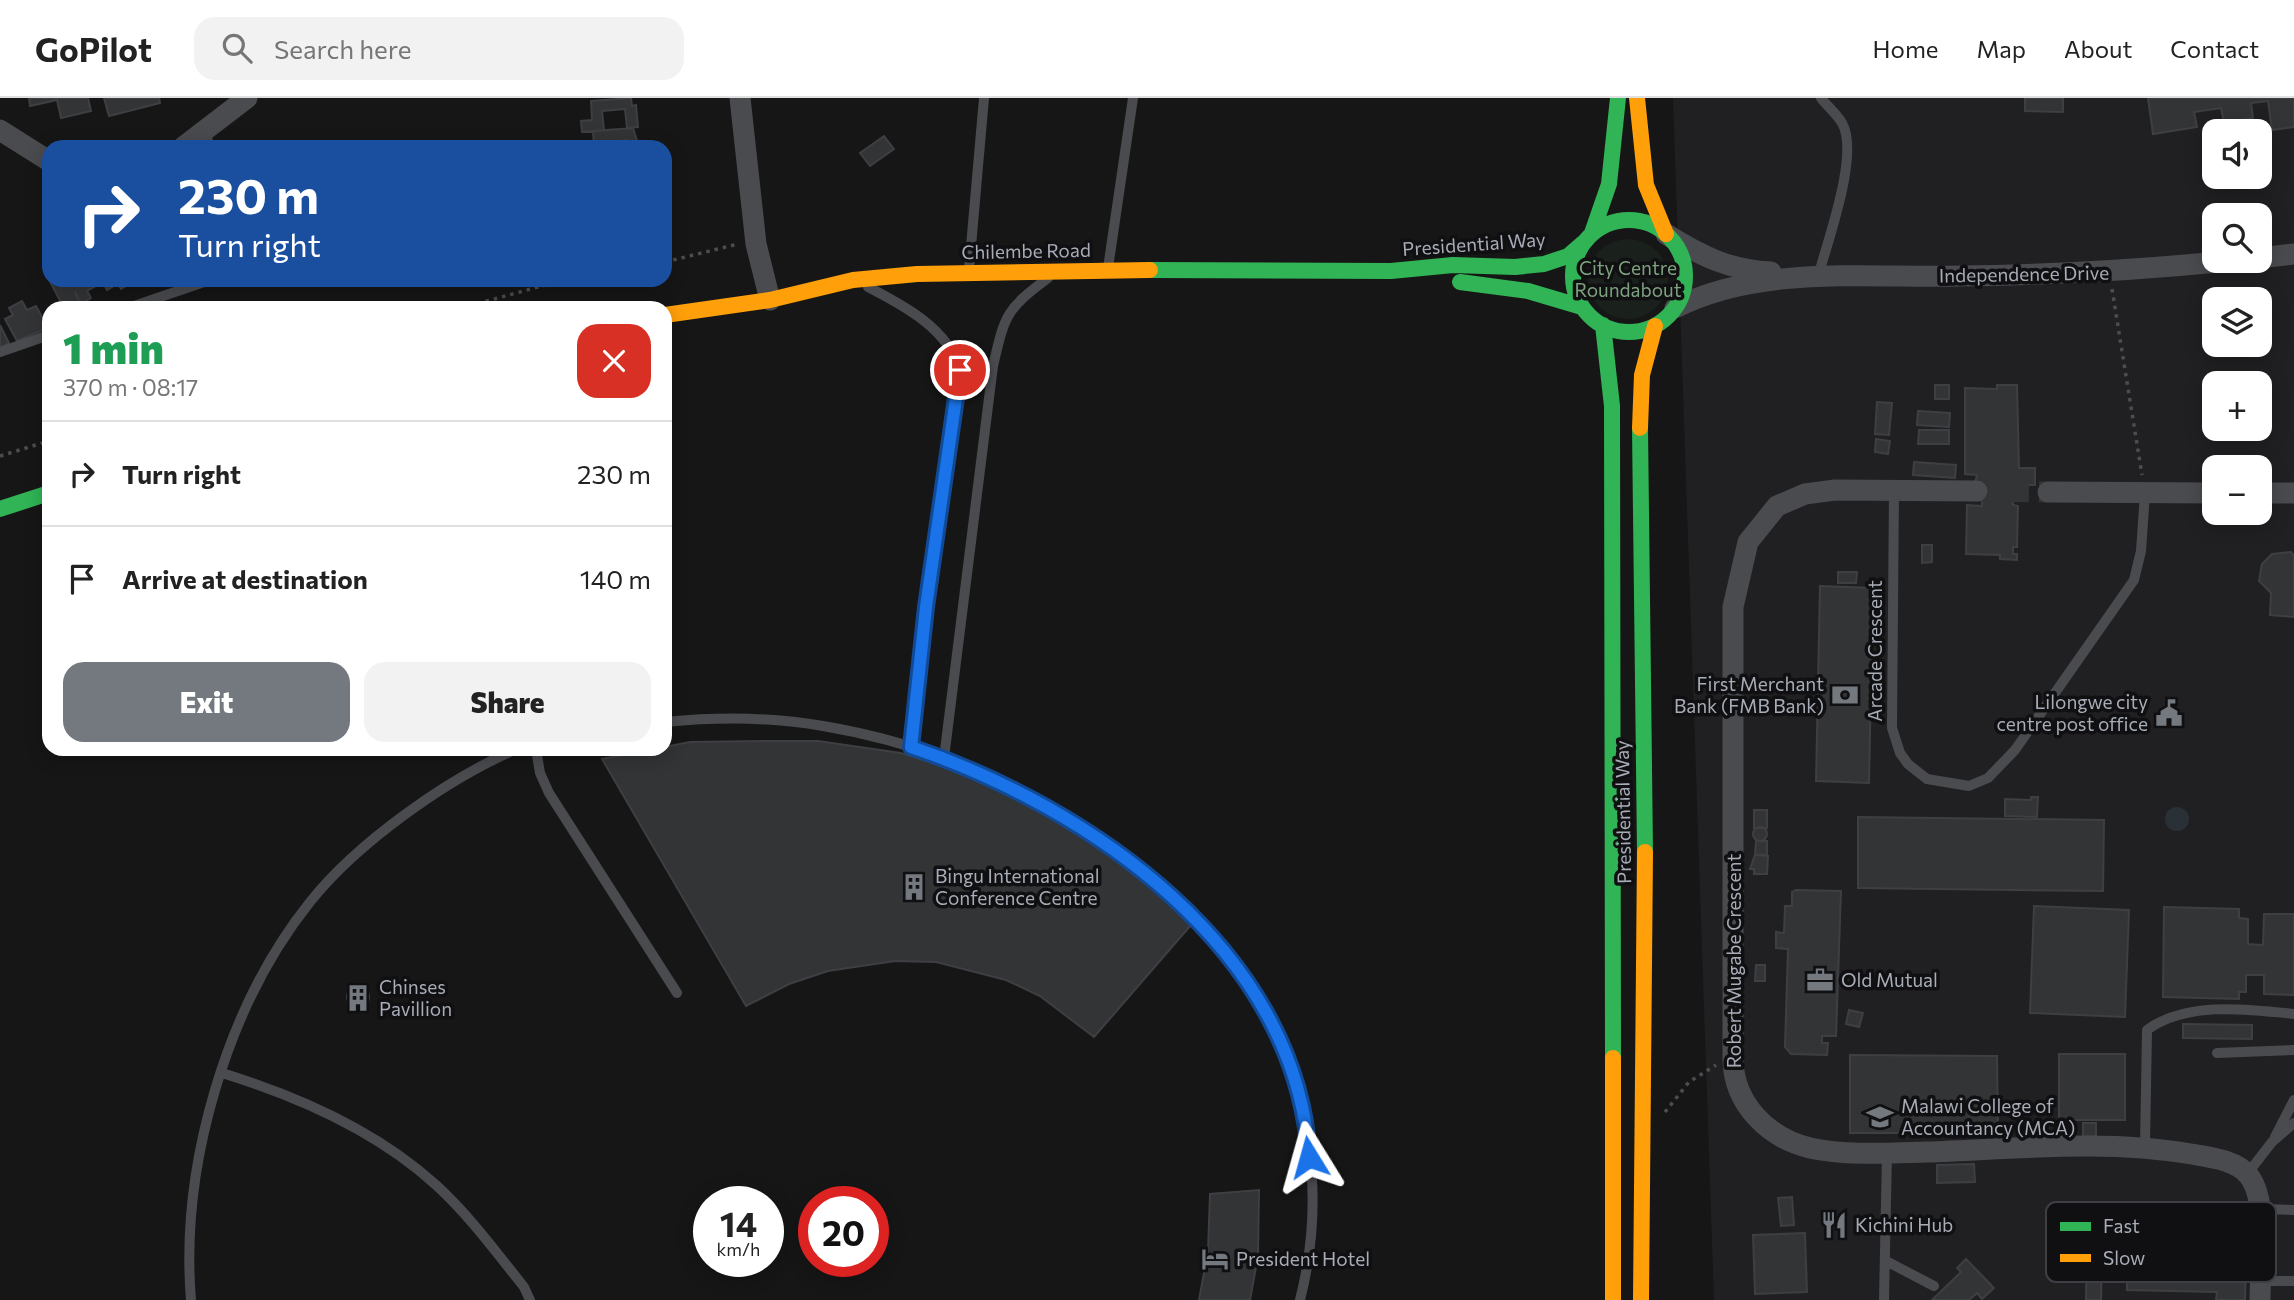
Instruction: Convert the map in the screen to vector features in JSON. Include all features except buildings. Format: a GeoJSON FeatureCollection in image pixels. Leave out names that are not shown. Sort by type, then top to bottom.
{"type":"FeatureCollection","features":[{"type":"Feature","properties":{"kind":"main road"},"geometry":{"type":"LineString","coordinates":[[1618,98],[1609,184],[1587,238],[1576,255],[1573,282],[1582,307],[1603,326],[1629,332],[1655,326],[1675,308],[1685,283],[1682,256],[1654,214],[1646,192],[1641,166],[1637,98]]}},
{"type":"Feature","properties":{"kind":"main road"},"geometry":{"type":"LineString","coordinates":[[1587,238],[1603,225],[1629,219],[1643,221],[1666,234]]}},
{"type":"Feature","properties":{"kind":"main road","name":"Presidential Way"},"geometry":{"type":"LineString","coordinates":[[1391,271],[1453,265],[1515,267],[1544,264],[1568,256],[1587,238]]}},
{"type":"Feature","properties":{"kind":"main road","name":"Chilembe Road"},"geometry":{"type":"LineString","coordinates":[[672,314],[770,300],[853,279],[968,272],[1391,271]]}},
{"type":"Feature","properties":{"kind":"main road","name":"Presidential Way"},"geometry":{"type":"LineString","coordinates":[[1391,271],[1528,291],[1582,307]]}},
{"type":"Feature","properties":{"kind":"main road","name":"Presidential Way"},"geometry":{"type":"LineString","coordinates":[[1603,326],[1612,406],[1613,1300]]}},
{"type":"Feature","properties":{"kind":"main road","name":"Presidential Way"},"geometry":{"type":"LineString","coordinates":[[1641,1300],[1645,854],[1638,463],[1642,375],[1655,326]]}},
{"type":"Feature","properties":{"kind":"main road"},"geometry":{"type":"LineString","coordinates":[[0,509],[42,495]]}},
{"type":"Feature","properties":{"kind":"main road"},"geometry":{"type":"LineString","coordinates":[[1642,1154],[1654,1242],[1654,1300]]}},
{"type":"Feature","properties":{"kind":"street"},"geometry":{"type":"LineString","coordinates":[[208,140],[247,98]]}},
{"type":"Feature","properties":{"kind":"street"},"geometry":{"type":"LineString","coordinates":[[740,98],[756,244],[770,300]]}},
{"type":"Feature","properties":{"kind":"street"},"geometry":{"type":"LineString","coordinates":[[3,138],[42,158]]}},
{"type":"Feature","properties":{"kind":"street","name":"Independence Drive"},"geometry":{"type":"LineString","coordinates":[[1666,234],[1698,254],[1734,268],[1818,277]]}},
{"type":"Feature","properties":{"kind":"street"},"geometry":{"type":"LineString","coordinates":[[2272,257],[2294,254]]}},
{"type":"Feature","properties":{"kind":"street","name":"Independence Drive"},"geometry":{"type":"LineString","coordinates":[[1675,308],[1725,288],[1818,277],[2109,273],[2202,264]]}},
{"type":"Feature","properties":{"kind":"street","name":"Robert Mugabe Crescent"},"geometry":{"type":"LineString","coordinates":[[1978,491],[1835,490],[1805,494],[1777,506],[1748,542],[1740,566],[1733,607],[1733,1060],[1740,1094],[1770,1130],[1812,1148],[1887,1153],[2145,1146],[2212,1158],[2248,1173]]}},
{"type":"Feature","properties":{"kind":"street"},"geometry":{"type":"LineString","coordinates":[[2048,492],[2202,493]]}},
{"type":"Feature","properties":{"kind":"street"},"geometry":{"type":"LineString","coordinates":[[2272,493],[2294,492]]}},
{"type":"Feature","properties":{"kind":"street"},"geometry":{"type":"LineString","coordinates":[[2248,1173],[2260,1202]]}},
{"type":"Feature","properties":{"kind":"lane"},"geometry":{"type":"LineString","coordinates":[[968,272],[984,98]]}},
{"type":"Feature","properties":{"kind":"lane"},"geometry":{"type":"LineString","coordinates":[[1108,271],[1133,98]]}},
{"type":"Feature","properties":{"kind":"lane"},"geometry":{"type":"LineString","coordinates":[[1818,277],[1846,163],[1848,143],[1842,124],[1821,98]]}},
{"type":"Feature","properties":{"kind":"lane"},"geometry":{"type":"LineString","coordinates":[[944,758],[993,366],[1003,322],[1013,304],[1058,270]]}},
{"type":"Feature","properties":{"kind":"lane"},"geometry":{"type":"LineString","coordinates":[[853,279],[899,303],[941,335],[955,351],[960,370],[926,607],[911,747]]}},
{"type":"Feature","properties":{"kind":"lane"},"geometry":{"type":"LineString","coordinates":[[148,301],[190,287]]}},
{"type":"Feature","properties":{"kind":"lane"},"geometry":{"type":"LineString","coordinates":[[0,352],[42,337]]}},
{"type":"Feature","properties":{"kind":"lane","name":"Arcade Crescent"},"geometry":{"type":"LineString","coordinates":[[1894,490],[1892,728],[1900,753],[1917,772],[1927,779],[1969,786],[1988,778],[2015,750],[2134,580],[2141,551],[2145,493]]}},
{"type":"Feature","properties":{"kind":"lane"},"geometry":{"type":"LineString","coordinates":[[672,722],[788,721],[825,726],[944,758],[1003,783],[1071,819],[1130,861],[1179,904],[1220,948],[1252,991],[1279,1040],[1308,1142],[1310,1249],[1300,1300]]}},
{"type":"Feature","properties":{"kind":"lane"},"geometry":{"type":"LineString","coordinates":[[191,1300],[189,1247],[202,1129],[244,1013],[266,970],[309,903],[333,876],[440,791],[504,756]]}},
{"type":"Feature","properties":{"kind":"lane"},"geometry":{"type":"LineString","coordinates":[[537,756],[540,773],[549,793],[677,993]]}},
{"type":"Feature","properties":{"kind":"lane"},"geometry":{"type":"LineString","coordinates":[[2145,1146],[2147,1030],[2164,1018],[2183,1013],[2242,1010],[2294,1014]]}},
{"type":"Feature","properties":{"kind":"lane"},"geometry":{"type":"LineString","coordinates":[[2217,1053],[2294,1050]]}},
{"type":"Feature","properties":{"kind":"lane"},"geometry":{"type":"LineString","coordinates":[[222,1073],[309,1106],[403,1159],[460,1209],[516,1278],[530,1300]]}},
{"type":"Feature","properties":{"kind":"lane"},"geometry":{"type":"LineString","coordinates":[[2248,1173],[2272,1142],[2294,1100]]}},
{"type":"Feature","properties":{"kind":"lane"},"geometry":{"type":"LineString","coordinates":[[2272,1142],[2294,1123]]}},
{"type":"Feature","properties":{"kind":"lane"},"geometry":{"type":"LineString","coordinates":[[1884,1300],[1887,1153]]}},
{"type":"Feature","properties":{"kind":"lane"},"geometry":{"type":"LineString","coordinates":[[2276,1209],[2294,1210]]}},
{"type":"Feature","properties":{"kind":"lane"},"geometry":{"type":"LineString","coordinates":[[1886,1261],[1934,1286]]}},
{"type":"Feature","properties":{"kind":"lane"},"geometry":{"type":"LineString","coordinates":[[2260,1290],[2294,1281]]}},
{"type":"Feature","properties":{"kind":"path"},"geometry":{"type":"LineString","coordinates":[[672,260],[736,244],[756,244]]}},
{"type":"Feature","properties":{"kind":"path"},"geometry":{"type":"LineString","coordinates":[[2109,273],[2145,493]]}},
{"type":"Feature","properties":{"kind":"path"},"geometry":{"type":"LineString","coordinates":[[487,301],[538,287]]}},
{"type":"Feature","properties":{"kind":"path"},"geometry":{"type":"LineString","coordinates":[[0,456],[42,442]]}},
{"type":"Feature","properties":{"kind":"path"},"geometry":{"type":"LineString","coordinates":[[1642,1119],[1660,1118],[1689,1082],[1714,1066],[1733,1060]]}},
{"type":"Feature","properties":{"kind":"shaded area"},"geometry":{"type":"Polygon","coordinates":[[[1673,98],[2294,98],[2294,1300],[1714,1300],[1673,98]]]}},
{"type":"Feature","properties":{"kind":"shaded area"},"geometry":{"type":"Polygon","coordinates":[[[2177,807],[2185,811],[2189,819],[2185,827],[2177,831],[2169,827],[2165,819],[2169,811],[2177,807]]]}},
{"type":"Feature","properties":{"kind":"green space","name":"City Centre Roundabout"},"geometry":{"type":"Polygon","coordinates":[[[1620,239],[1636,239],[1657,250],[1668,271],[1668,287],[1657,308],[1636,319],[1620,319],[1606,313],[1594,301],[1588,287],[1588,271],[1594,257],[1606,245],[1620,239]]]}},
{"type":"Feature","properties":{"kind":"tunnel"},"geometry":{"type":"LineString","coordinates":[[1977,491],[2048,492]]}},
{"type":"Feature","properties":{"kind":"traffic: fast"},"geometry":{"type":"LineString","coordinates":[[1592,233],[1609,184],[1618,98]]}},
{"type":"Feature","properties":{"kind":"traffic: fast"},"geometry":{"type":"LineString","coordinates":[[1629,220],[1650,224],[1669,236],[1681,255],[1685,276],[1681,297],[1669,316],[1650,328],[1629,332],[1608,328],[1589,316],[1577,297],[1573,276],[1577,255],[1589,236],[1608,224],[1629,220]]}},
{"type":"Feature","properties":{"kind":"traffic: fast"},"geometry":{"type":"LineString","coordinates":[[1150,270],[1391,271],[1453,265],[1515,267],[1544,264],[1568,256],[1583,243]]}},
{"type":"Feature","properties":{"kind":"traffic: fast"},"geometry":{"type":"LineString","coordinates":[[1460,282],[1528,291],[1582,307]]}},
{"type":"Feature","properties":{"kind":"traffic: fast"},"geometry":{"type":"LineString","coordinates":[[1603,325],[1612,406],[1613,1058]]}},
{"type":"Feature","properties":{"kind":"traffic: fast"},"geometry":{"type":"LineString","coordinates":[[1640,428],[1645,852]]}},
{"type":"Feature","properties":{"kind":"traffic: fast"},"geometry":{"type":"LineString","coordinates":[[0,509],[42,495]]}},
{"type":"Feature","properties":{"kind":"traffic: slow"},"geometry":{"type":"LineString","coordinates":[[1637,98],[1646,185],[1666,234]]}},
{"type":"Feature","properties":{"kind":"traffic: slow"},"geometry":{"type":"LineString","coordinates":[[672,314],[770,300],[853,280],[917,274],[1150,270]]}},
{"type":"Feature","properties":{"kind":"traffic: slow"},"geometry":{"type":"LineString","coordinates":[[1640,428],[1642,375],[1655,326]]}},
{"type":"Feature","properties":{"kind":"traffic: slow"},"geometry":{"type":"LineString","coordinates":[[1641,1300],[1645,852]]}},
{"type":"Feature","properties":{"kind":"traffic: slow"},"geometry":{"type":"LineString","coordinates":[[1613,1058],[1613,1300]]}},
{"type":"Feature","properties":{"kind":"place","name":"First Merchant Bank (FMB Bank)"},"geometry":{"type":"Point","coordinates":[1845,695]}},
{"type":"Feature","properties":{"kind":"place","name":"Lilongwe city centre post office"},"geometry":{"type":"Point","coordinates":[2169,713]}},
{"type":"Feature","properties":{"kind":"place","name":"Bingu International Conference Centre"},"geometry":{"type":"Point","coordinates":[914,887]}},
{"type":"Feature","properties":{"kind":"place","name":"Old Mutual"},"geometry":{"type":"Point","coordinates":[1820,980]}},
{"type":"Feature","properties":{"kind":"place","name":"Chinses Pavillion"},"geometry":{"type":"Point","coordinates":[358,998]}},
{"type":"Feature","properties":{"kind":"place","name":"Malawi College of Accountancy (MCA)"},"geometry":{"type":"Point","coordinates":[1880,1117]}},
{"type":"Feature","properties":{"kind":"place","name":"Kichini Hub"},"geometry":{"type":"Point","coordinates":[1834,1225]}},
{"type":"Feature","properties":{"kind":"place","name":"President Hotel"},"geometry":{"type":"Point","coordinates":[1215,1259]}},
{"type":"Feature","properties":{"kind":"route"},"geometry":{"type":"LineString","coordinates":[[960,370],[926,607],[911,747],[967,766],[1071,819],[1130,861],[1179,904],[1235,966],[1266,1014],[1279,1040],[1303,1114],[1309,1157]]}}]}
